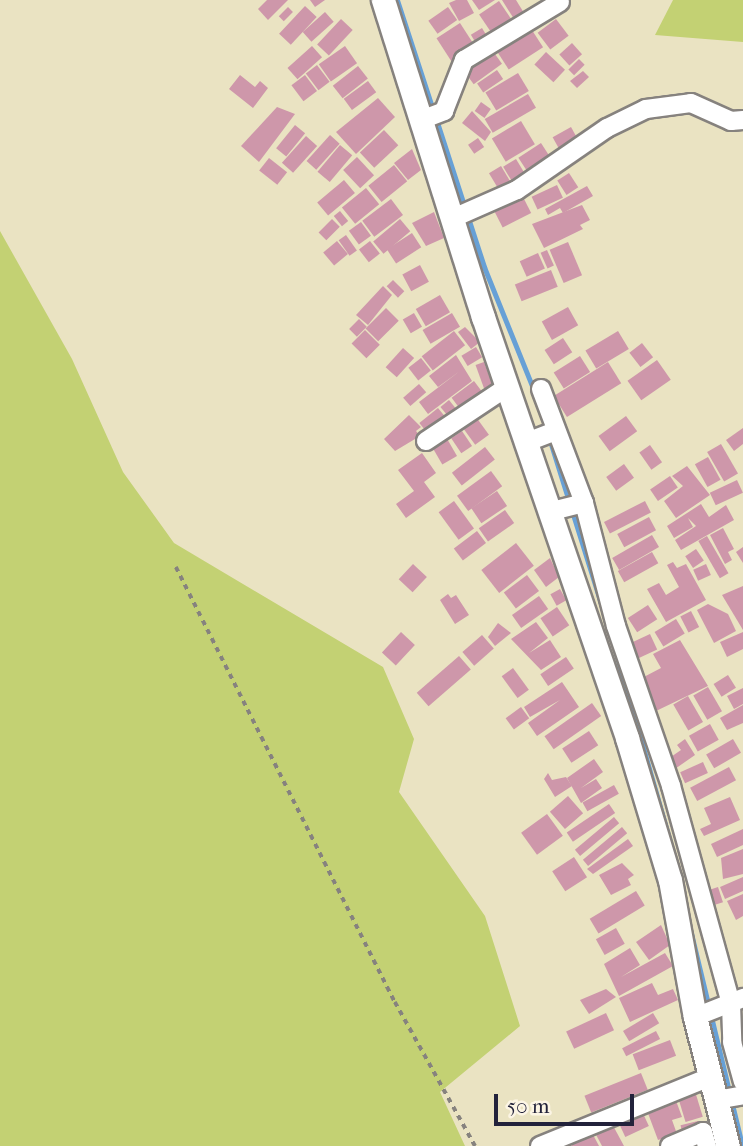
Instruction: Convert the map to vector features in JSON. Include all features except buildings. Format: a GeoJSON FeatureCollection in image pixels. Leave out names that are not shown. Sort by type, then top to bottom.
{"type":"FeatureCollection","features":[{"type":"Feature","properties":{"kind":"street"},"geometry":{"type":"LineString","coordinates":[[383,0],[430,117],[455,218],[507,387],[541,436],[570,507],[626,699],[658,790],[701,964],[700,1016],[710,1077],[733,1095]]}},
{"type":"Feature","properties":{"kind":"street"},"geometry":{"type":"LineString","coordinates":[[430,117],[464,60],[560,2]]}},
{"type":"Feature","properties":{"kind":"street"},"geometry":{"type":"LineString","coordinates":[[455,218],[482,209],[646,109],[691,103],[731,121],[743,120]]}},
{"type":"Feature","properties":{"kind":"street"},"geometry":{"type":"LineString","coordinates":[[426,441],[507,387]]}},
{"type":"Feature","properties":{"kind":"street"},"geometry":{"type":"LineString","coordinates":[[541,389],[541,436],[570,507],[595,597]]}},
{"type":"Feature","properties":{"kind":"street"},"geometry":{"type":"LineString","coordinates":[[658,790],[670,880],[701,964],[737,1001]]}},
{"type":"Feature","properties":{"kind":"street"},"geometry":{"type":"LineString","coordinates":[[700,1016],[737,1001]]}},
{"type":"Feature","properties":{"kind":"street"},"geometry":{"type":"LineString","coordinates":[[729,1146],[733,1095],[732,1042],[737,1001]]}},
{"type":"Feature","properties":{"kind":"street"},"geometry":{"type":"LineString","coordinates":[[540,1146],[710,1077]]}},
{"type":"Feature","properties":{"kind":"street"},"geometry":{"type":"LineString","coordinates":[[670,1146],[703,1132],[707,1146]]}},
{"type":"Feature","properties":{"kind":"path"},"geometry":{"type":"LineString","coordinates":[[176,567],[389,989],[475,1146]]}},
{"type":"Feature","properties":{"kind":"green space"},"geometry":{"type":"Polygon","coordinates":[[[673,0],[743,0],[743,42],[655,35],[673,0]]]}},
{"type":"Feature","properties":{"kind":"green space"},"geometry":{"type":"Polygon","coordinates":[[[0,231],[72,359],[123,472],[174,543],[383,667],[414,739],[399,792],[485,916],[520,1026],[440,1092],[465,1146],[0,1146],[0,231]]]}},
{"type":"Feature","properties":{"kind":"waterway"},"geometry":{"type":"LineString","coordinates":[[397,0],[433,110]]}},
{"type":"Feature","properties":{"kind":"waterway"},"geometry":{"type":"LineString","coordinates":[[436,119],[484,267],[535,393]]}},
{"type":"Feature","properties":{"kind":"waterway"},"geometry":{"type":"LineString","coordinates":[[540,409],[606,620]]}},
{"type":"Feature","properties":{"kind":"waterway"},"geometry":{"type":"LineString","coordinates":[[613,643],[670,842]]}},
{"type":"Feature","properties":{"kind":"waterway"},"geometry":{"type":"LineString","coordinates":[[691,933],[742,1146]]}}]}
